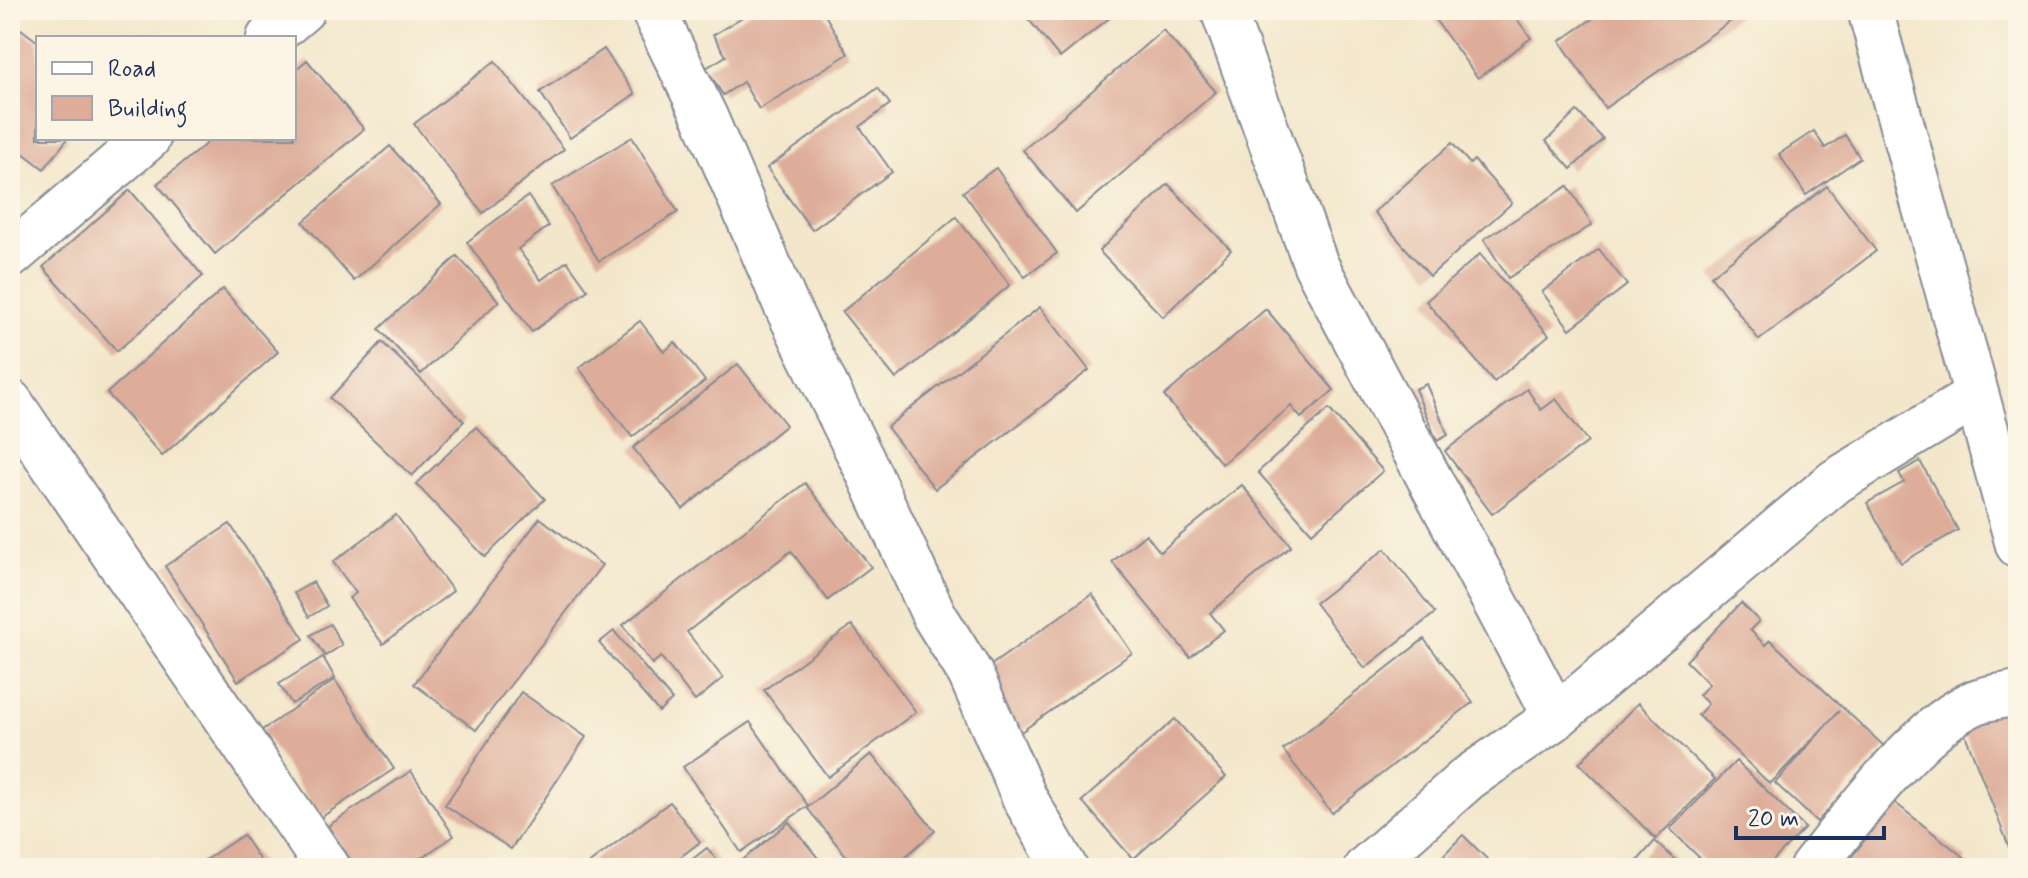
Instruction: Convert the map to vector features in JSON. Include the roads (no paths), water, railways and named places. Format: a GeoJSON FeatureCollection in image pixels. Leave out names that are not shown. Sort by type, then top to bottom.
{"type":"FeatureCollection","features":[{"type":"Feature","properties":{"kind":"street"},"geometry":{"type":"LineString","coordinates":[[271,36],[302,10]]}},
{"type":"Feature","properties":{"kind":"street"},"geometry":{"type":"LineString","coordinates":[[653,10],[705,117],[786,305],[934,615],[970,673],[1025,799],[1065,868]]}},
{"type":"Feature","properties":{"kind":"street"},"geometry":{"type":"LineString","coordinates":[[1223,10],[1316,265],[1556,717]]}},
{"type":"Feature","properties":{"kind":"street"},"geometry":{"type":"LineString","coordinates":[[1870,10],[2018,545]]}},
{"type":"Feature","properties":{"kind":"street"},"geometry":{"type":"LineString","coordinates":[[10,256],[146,140]]}},
{"type":"Feature","properties":{"kind":"street"},"geometry":{"type":"LineString","coordinates":[[1366,868],[1468,778],[1556,717],[1836,481],[1975,397]]}},
{"type":"Feature","properties":{"kind":"street"},"geometry":{"type":"LineString","coordinates":[[10,402],[328,868]]}},
{"type":"Feature","properties":{"kind":"street"},"geometry":{"type":"LineString","coordinates":[[1812,868],[1933,727],[1976,701],[2018,693]]}}]}
